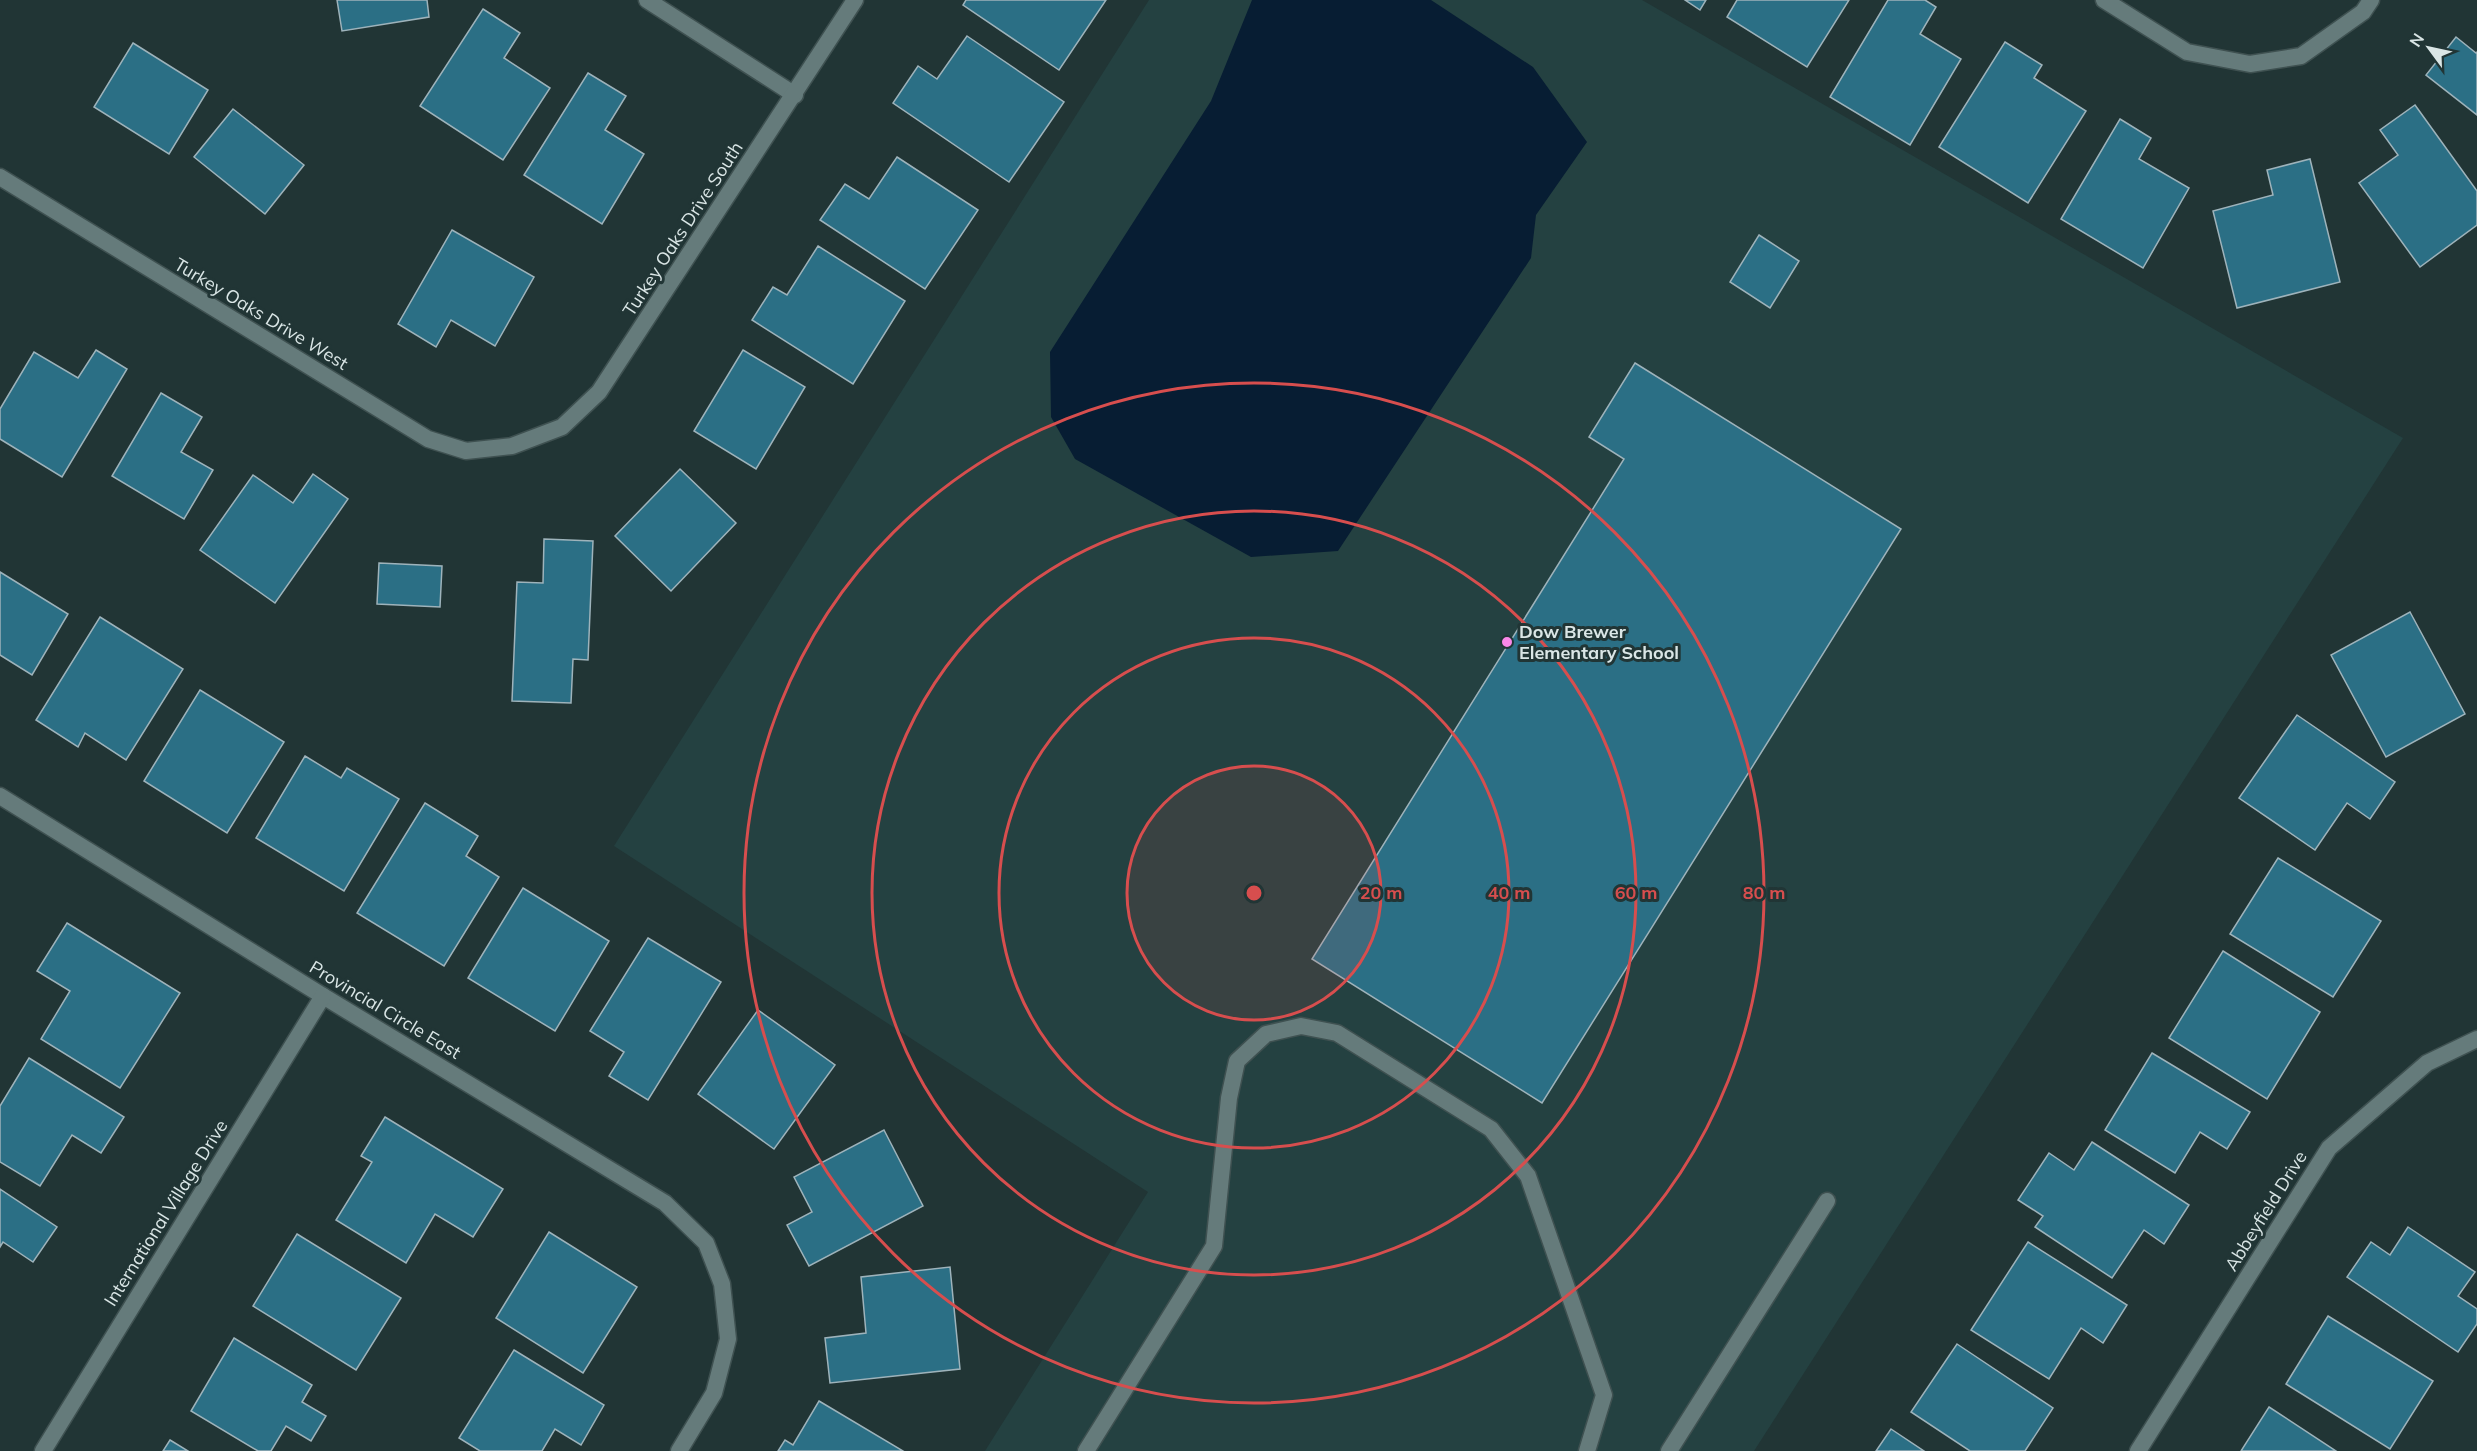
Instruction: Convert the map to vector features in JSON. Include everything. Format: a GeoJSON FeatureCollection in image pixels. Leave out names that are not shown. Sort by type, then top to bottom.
{"type":"FeatureCollection","features":[{"type":"Feature","properties":{"kind":"street"},"geometry":{"type":"LineString","coordinates":[[647,0],[795,95]]}},
{"type":"Feature","properties":{"kind":"street","name":"Turkey Oaks Drive South"},"geometry":{"type":"LineString","coordinates":[[512,446],[562,427],[599,392],[855,0]]}},
{"type":"Feature","properties":{"kind":"street"},"geometry":{"type":"LineString","coordinates":[[2104,0],[2187,52],[2250,64],[2301,56],[2363,12],[2372,0]]}},
{"type":"Feature","properties":{"kind":"street","name":"Turkey Oaks Drive West"},"geometry":{"type":"LineString","coordinates":[[0,177],[428,439],[466,451],[512,446]]}},
{"type":"Feature","properties":{"kind":"street","name":"Provincial Circle East"},"geometry":{"type":"LineString","coordinates":[[0,796],[323,996],[665,1203],[706,1243],[722,1284],[728,1339],[714,1393],[679,1451]]}},
{"type":"Feature","properties":{"kind":"street","name":"International Village Drive"},"geometry":{"type":"LineString","coordinates":[[44,1451],[323,996]]}},
{"type":"Feature","properties":{"kind":"street"},"geometry":{"type":"LineString","coordinates":[[1086,1451],[1214,1246],[1229,1098],[1237,1061],[1266,1034],[1301,1026],[1337,1033],[1491,1129],[1528,1176],[1604,1395],[1587,1451]]}},
{"type":"Feature","properties":{"kind":"street","name":"Abbeyfield Drive"},"geometry":{"type":"LineString","coordinates":[[2138,1451],[2329,1148],[2427,1063],[2477,1039]]}},
{"type":"Feature","properties":{"kind":"street"},"geometry":{"type":"LineString","coordinates":[[1669,1451],[1827,1201]]}},
{"type":"Feature","properties":{"kind":"shaded area","name":"Dow Brewer Elementary School"},"geometry":{"type":"Polygon","coordinates":[[[1149,0],[1642,0],[2403,438],[1754,1451],[985,1451],[1148,1192],[614,846],[1149,0]]]}},
{"type":"Feature","properties":{"kind":"shaded area"},"geometry":{"type":"Polygon","coordinates":[[[1252,0],[1431,0],[1533,67],[1587,142],[1536,215],[1531,258],[1338,551],[1251,557],[1075,459],[1051,417],[1050,352],[1211,101],[1252,0]]]}},
{"type":"Feature","properties":{"kind":"building"},"geometry":{"type":"Polygon","coordinates":[[[337,0],[427,0],[429,17],[342,31],[337,0]]]}},
{"type":"Feature","properties":{"kind":"building"},"geometry":{"type":"Polygon","coordinates":[[[966,0],[1106,0],[1059,70],[963,5],[966,0]]]}},
{"type":"Feature","properties":{"kind":"building"},"geometry":{"type":"Polygon","coordinates":[[[1685,0],[1706,0],[1700,10],[1685,0]]]}},
{"type":"Feature","properties":{"kind":"building"},"geometry":{"type":"Polygon","coordinates":[[[1737,0],[1849,0],[1807,67],[1727,17],[1737,0]]]}},
{"type":"Feature","properties":{"kind":"building"},"geometry":{"type":"Polygon","coordinates":[[[1888,0],[1925,0],[1936,7],[1920,34],[1961,59],[1910,145],[1830,97],[1888,0]]]}},
{"type":"Feature","properties":{"kind":"building"},"geometry":{"type":"Polygon","coordinates":[[[483,9],[520,33],[504,58],[550,88],[503,160],[420,106],[483,9]]]}},
{"type":"Feature","properties":{"kind":"building"},"geometry":{"type":"Polygon","coordinates":[[[967,36],[1064,102],[1009,182],[893,103],[918,66],[937,79],[967,36]]]}},
{"type":"Feature","properties":{"kind":"building"},"geometry":{"type":"Polygon","coordinates":[[[2456,37],[2477,52],[2477,115],[2426,75],[2456,37]]]}},
{"type":"Feature","properties":{"kind":"building"},"geometry":{"type":"Polygon","coordinates":[[[2005,42],[2042,65],[2034,78],[2086,111],[2028,203],[1939,147],[2005,42]]]}},
{"type":"Feature","properties":{"kind":"building"},"geometry":{"type":"Polygon","coordinates":[[[133,43],[208,90],[169,154],[94,107],[133,43]]]}},
{"type":"Feature","properties":{"kind":"building"},"geometry":{"type":"Polygon","coordinates":[[[588,73],[626,96],[605,130],[644,154],[602,224],[524,175],[588,73]]]}},
{"type":"Feature","properties":{"kind":"building"},"geometry":{"type":"Polygon","coordinates":[[[2415,105],[2477,191],[2477,225],[2420,267],[2359,183],[2398,155],[2380,130],[2415,105]]]}},
{"type":"Feature","properties":{"kind":"building"},"geometry":{"type":"Polygon","coordinates":[[[233,109],[304,165],[265,214],[194,157],[233,109]]]}},
{"type":"Feature","properties":{"kind":"building"},"geometry":{"type":"Polygon","coordinates":[[[2120,119],[2151,138],[2139,159],[2189,188],[2143,268],[2061,219],[2120,119]]]}},
{"type":"Feature","properties":{"kind":"building"},"geometry":{"type":"Polygon","coordinates":[[[897,157],[978,210],[925,289],[820,220],[845,184],[869,199],[897,157]]]}},
{"type":"Feature","properties":{"kind":"building"},"geometry":{"type":"Polygon","coordinates":[[[2310,159],[2340,282],[2237,308],[2213,211],[2273,195],[2267,170],[2310,159]]]}},
{"type":"Feature","properties":{"kind":"building"},"geometry":{"type":"Polygon","coordinates":[[[452,230],[534,277],[495,346],[451,320],[436,347],[398,324],[452,230]]]}},
{"type":"Feature","properties":{"kind":"building"},"geometry":{"type":"Polygon","coordinates":[[[1759,235],[1799,261],[1770,308],[1730,282],[1759,235]]]}},
{"type":"Feature","properties":{"kind":"building"},"geometry":{"type":"Polygon","coordinates":[[[818,246],[905,301],[853,384],[752,320],[773,287],[787,295],[818,246]]]}},
{"type":"Feature","properties":{"kind":"building"},"geometry":{"type":"Polygon","coordinates":[[[96,350],[127,369],[62,477],[0,439],[0,409],[34,352],[78,378],[96,350]]]}},
{"type":"Feature","properties":{"kind":"building"},"geometry":{"type":"Polygon","coordinates":[[[743,350],[805,387],[756,469],[694,431],[743,350]]]}},
{"type":"Feature","properties":{"kind":"building"},"geometry":{"type":"Polygon","coordinates":[[[1635,363],[1901,529],[1542,1103],[1312,959],[1624,459],[1589,437],[1635,363]]]}},
{"type":"Feature","properties":{"kind":"building"},"geometry":{"type":"Polygon","coordinates":[[[161,393],[202,417],[181,452],[213,470],[184,519],[112,476],[161,393]]]}},
{"type":"Feature","properties":{"kind":"building"},"geometry":{"type":"Polygon","coordinates":[[[680,469],[736,523],[671,591],[615,536],[680,469]]]}},
{"type":"Feature","properties":{"kind":"building"},"geometry":{"type":"Polygon","coordinates":[[[313,474],[348,499],[275,603],[200,550],[253,475],[293,503],[313,474]]]}},
{"type":"Feature","properties":{"kind":"building"},"geometry":{"type":"Polygon","coordinates":[[[544,539],[593,541],[588,660],[573,659],[571,703],[512,701],[517,582],[543,583],[544,539]]]}},
{"type":"Feature","properties":{"kind":"building"},"geometry":{"type":"Polygon","coordinates":[[[379,563],[442,566],[440,607],[377,604],[379,563]]]}},
{"type":"Feature","properties":{"kind":"building"},"geometry":{"type":"Polygon","coordinates":[[[0,572],[68,614],[32,675],[0,655],[0,572]]]}},
{"type":"Feature","properties":{"kind":"building"},"geometry":{"type":"Polygon","coordinates":[[[2410,612],[2465,714],[2386,757],[2331,655],[2410,612]]]}},
{"type":"Feature","properties":{"kind":"building"},"geometry":{"type":"Polygon","coordinates":[[[100,617],[183,669],[126,760],[85,733],[78,747],[36,720],[100,617]]]}},
{"type":"Feature","properties":{"kind":"building"},"geometry":{"type":"Polygon","coordinates":[[[200,690],[284,742],[227,833],[144,781],[200,690]]]}},
{"type":"Feature","properties":{"kind":"building"},"geometry":{"type":"Polygon","coordinates":[[[2297,715],[2395,782],[2370,819],[2347,803],[2315,850],[2239,798],[2297,715]]]}},
{"type":"Feature","properties":{"kind":"building"},"geometry":{"type":"Polygon","coordinates":[[[305,756],[341,778],[347,768],[399,799],[344,891],[256,838],[305,756]]]}},
{"type":"Feature","properties":{"kind":"building"},"geometry":{"type":"Polygon","coordinates":[[[425,803],[478,836],[466,856],[499,877],[444,966],[357,913],[425,803]]]}},
{"type":"Feature","properties":{"kind":"building"},"geometry":{"type":"Polygon","coordinates":[[[2278,858],[2381,921],[2333,997],[2230,934],[2278,858]]]}},
{"type":"Feature","properties":{"kind":"building"},"geometry":{"type":"Polygon","coordinates":[[[523,888],[609,941],[555,1031],[468,978],[523,888]]]}},
{"type":"Feature","properties":{"kind":"building"},"geometry":{"type":"Polygon","coordinates":[[[67,923],[180,993],[120,1088],[41,1039],[70,991],[37,971],[67,923]]]}},
{"type":"Feature","properties":{"kind":"building"},"geometry":{"type":"Polygon","coordinates":[[[648,938],[721,982],[648,1100],[609,1076],[624,1052],[590,1031],[648,938]]]}},
{"type":"Feature","properties":{"kind":"building"},"geometry":{"type":"Polygon","coordinates":[[[2223,951],[2320,1012],[2267,1099],[2169,1038],[2223,951]]]}},
{"type":"Feature","properties":{"kind":"building"},"geometry":{"type":"Polygon","coordinates":[[[758,1010],[835,1065],[774,1149],[698,1094],[758,1010]]]}},
{"type":"Feature","properties":{"kind":"building"},"geometry":{"type":"Polygon","coordinates":[[[2152,1053],[2250,1112],[2227,1149],[2200,1132],[2175,1173],[2105,1130],[2152,1053]]]}},
{"type":"Feature","properties":{"kind":"building"},"geometry":{"type":"Polygon","coordinates":[[[29,1058],[124,1117],[101,1153],[72,1135],[40,1186],[0,1162],[0,1106],[29,1058]]]}},
{"type":"Feature","properties":{"kind":"building"},"geometry":{"type":"Polygon","coordinates":[[[385,1117],[503,1189],[473,1237],[435,1214],[406,1263],[336,1220],[372,1162],[361,1156],[385,1117]]]}},
{"type":"Feature","properties":{"kind":"building"},"geometry":{"type":"Polygon","coordinates":[[[884,1130],[923,1206],[809,1266],[787,1225],[812,1212],[794,1177],[884,1130]]]}},
{"type":"Feature","properties":{"kind":"building"},"geometry":{"type":"Polygon","coordinates":[[[2092,1142],[2189,1205],[2164,1244],[2144,1230],[2112,1278],[2035,1227],[2043,1216],[2018,1200],[2049,1153],[2074,1170],[2092,1142]]]}},
{"type":"Feature","properties":{"kind":"building"},"geometry":{"type":"Polygon","coordinates":[[[0,1189],[57,1227],[33,1262],[3,1242],[0,1247],[0,1189]]]}},
{"type":"Feature","properties":{"kind":"building"},"geometry":{"type":"Polygon","coordinates":[[[2408,1227],[2475,1272],[2458,1296],[2477,1309],[2477,1324],[2458,1352],[2347,1277],[2371,1242],[2390,1255],[2408,1227]]]}},
{"type":"Feature","properties":{"kind":"building"},"geometry":{"type":"Polygon","coordinates":[[[549,1232],[637,1287],[583,1373],[496,1318],[549,1232]]]}},
{"type":"Feature","properties":{"kind":"building"},"geometry":{"type":"Polygon","coordinates":[[[297,1234],[401,1298],[356,1370],[253,1306],[297,1234]]]}},
{"type":"Feature","properties":{"kind":"building"},"geometry":{"type":"Polygon","coordinates":[[[2028,1242],[2127,1305],[2103,1343],[2081,1328],[2049,1379],[1971,1330],[2028,1242]]]}},
{"type":"Feature","properties":{"kind":"building"},"geometry":{"type":"Polygon","coordinates":[[[950,1267],[960,1369],[830,1383],[825,1338],[866,1333],[861,1277],[950,1267]]]}},
{"type":"Feature","properties":{"kind":"building"},"geometry":{"type":"Polygon","coordinates":[[[2328,1316],[2433,1381],[2390,1449],[2286,1384],[2328,1316]]]}},
{"type":"Feature","properties":{"kind":"building"},"geometry":{"type":"Polygon","coordinates":[[[234,1338],[312,1385],[302,1402],[326,1416],[311,1441],[286,1426],[271,1451],[258,1451],[191,1411],[234,1338]]]}},
{"type":"Feature","properties":{"kind":"building"},"geometry":{"type":"Polygon","coordinates":[[[1957,1344],[2053,1408],[2025,1451],[1970,1451],[1911,1412],[1957,1344]]]}},
{"type":"Feature","properties":{"kind":"building"},"geometry":{"type":"Polygon","coordinates":[[[514,1350],[604,1405],[581,1445],[555,1429],[542,1451],[480,1451],[459,1438],[514,1350]]]}},
{"type":"Feature","properties":{"kind":"building"},"geometry":{"type":"Polygon","coordinates":[[[819,1401],[903,1451],[778,1451],[785,1440],[793,1445],[819,1401]]]}},
{"type":"Feature","properties":{"kind":"building"},"geometry":{"type":"Polygon","coordinates":[[[2269,1407],[2336,1451],[2241,1451],[2269,1407]]]}},
{"type":"Feature","properties":{"kind":"building"},"geometry":{"type":"Polygon","coordinates":[[[1891,1429],[1924,1451],[1876,1451],[1891,1429]]]}},
{"type":"Feature","properties":{"kind":"building"},"geometry":{"type":"Polygon","coordinates":[[[170,1440],[188,1451],[163,1451],[170,1440]]]}},
{"type":"Feature","properties":{"kind":"place","name":"Dow Brewer Elementary School"},"geometry":{"type":"Point","coordinates":[1507,642]}}]}
